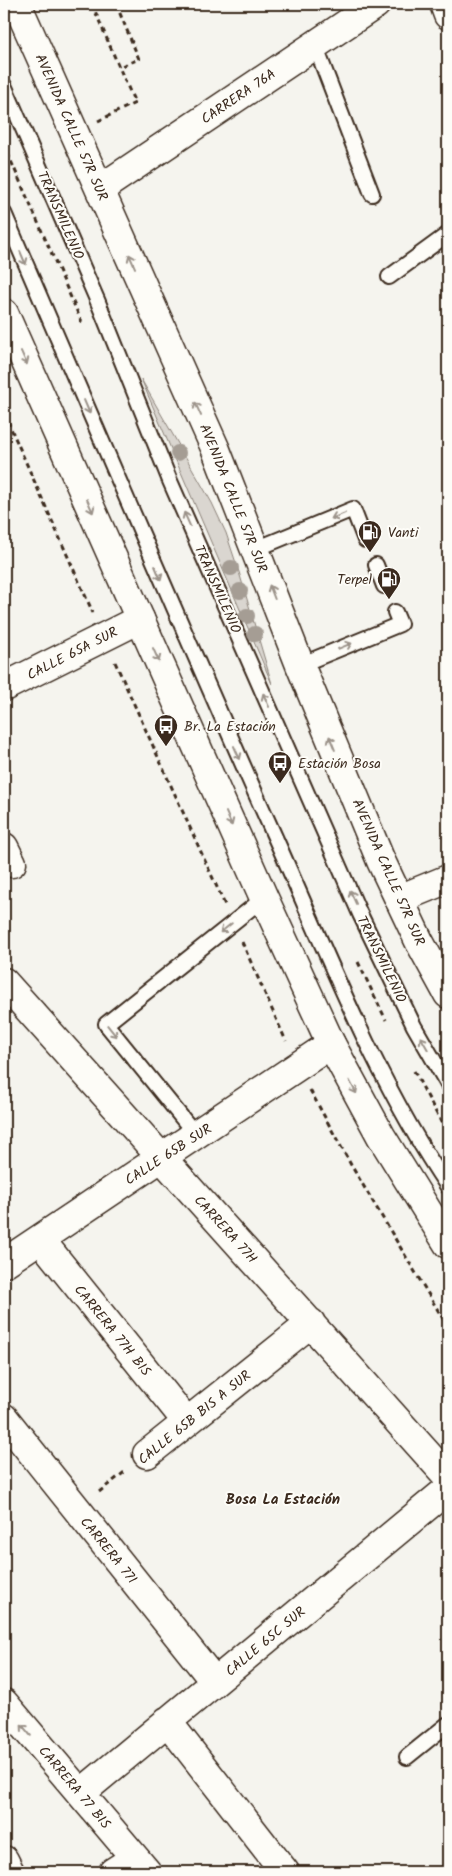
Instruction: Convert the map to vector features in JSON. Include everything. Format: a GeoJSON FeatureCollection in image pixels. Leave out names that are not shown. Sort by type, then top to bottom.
{"type":"FeatureCollection","features":[{"type":"Feature","properties":{"kind":"main road","name":"AVENIDA CALLE 57R SUR"},"geometry":{"type":"LineString","coordinates":[[17,4],[216,450],[300,665],[381,862],[399,899],[445,982]]}},
{"type":"Feature","properties":{"kind":"main road","name":"CARRERA 76A"},"geometry":{"type":"LineString","coordinates":[[100,189],[376,4]]}},
{"type":"Feature","properties":{"kind":"main road"},"geometry":{"type":"LineString","coordinates":[[444,4],[448,15]]}},
{"type":"Feature","properties":{"kind":"main road"},"geometry":{"type":"LineString","coordinates":[[4,313],[264,898],[331,1044],[381,1136],[448,1244]]}},
{"type":"Feature","properties":{"kind":"main road","name":"CALLE 65A SUR"},"geometry":{"type":"LineString","coordinates":[[4,687],[140,619]]}},
{"type":"Feature","properties":{"kind":"main road"},"geometry":{"type":"LineString","coordinates":[[399,899],[448,879]]}},
{"type":"Feature","properties":{"kind":"main road","name":"CARRERA 77H"},"geometry":{"type":"LineString","coordinates":[[4,982],[448,1476]]}},
{"type":"Feature","properties":{"kind":"main road","name":"CALLE 65B SUR"},"geometry":{"type":"LineString","coordinates":[[4,1263],[331,1044]]}},
{"type":"Feature","properties":{"kind":"main road","name":"CARRERA 77H BIS"},"geometry":{"type":"LineString","coordinates":[[40,1239],[187,1422]]}},
{"type":"Feature","properties":{"kind":"main road","name":"CALLE 65B BIS A SUR"},"geometry":{"type":"LineString","coordinates":[[147,1454],[310,1323]]}},
{"type":"Feature","properties":{"kind":"main road","name":"CARRERA 77I"},"geometry":{"type":"LineString","coordinates":[[4,1418],[215,1682]]}},
{"type":"Feature","properties":{"kind":"main road","name":"CALLE 65C SUR"},"geometry":{"type":"LineString","coordinates":[[81,1793],[448,1488]]}},
{"type":"Feature","properties":{"kind":"main road","name":"CARRERA 77 BIS"},"geometry":{"type":"LineString","coordinates":[[4,1703],[81,1793],[132,1867]]}},
{"type":"Feature","properties":{"kind":"main road"},"geometry":{"type":"LineString","coordinates":[[167,1722],[285,1872]]}},
{"type":"Feature","properties":{"kind":"main road"},"geometry":{"type":"LineString","coordinates":[[4,1860],[10,1872]]}},
{"type":"Feature","properties":{"kind":"lane"},"geometry":{"type":"LineString","coordinates":[[314,45],[372,194]]}},
{"type":"Feature","properties":{"kind":"lane","name":"TRANSMILENIO"},"geometry":{"type":"LineString","coordinates":[[4,85],[98,302],[170,481],[360,914],[414,1026],[448,1085]]}},
{"type":"Feature","properties":{"kind":"lane"},"geometry":{"type":"LineString","coordinates":[[4,213],[192,652],[353,1012],[397,1100],[448,1186]]}},
{"type":"Feature","properties":{"kind":"lane"},"geometry":{"type":"LineString","coordinates":[[388,277],[448,234]]}},
{"type":"Feature","properties":{"kind":"lane"},"geometry":{"type":"LineString","coordinates":[[256,549],[353,510],[365,540]]}},
{"type":"Feature","properties":{"kind":"lane"},"geometry":{"type":"LineString","coordinates":[[376,565],[384,586]]}},
{"type":"Feature","properties":{"kind":"lane"},"geometry":{"type":"LineString","coordinates":[[300,665],[400,624],[395,612]]}},
{"type":"Feature","properties":{"kind":"lane"},"geometry":{"type":"LineString","coordinates":[[196,1135],[106,1024],[264,898]]}},
{"type":"Feature","properties":{"kind":"lane"},"geometry":{"type":"LineString","coordinates":[[407,1758],[448,1724]]}},
{"type":"Feature","properties":{"kind":"path"},"geometry":{"type":"LineString","coordinates":[[74,132],[136,104],[92,4]]}},
{"type":"Feature","properties":{"kind":"path"},"geometry":{"type":"LineString","coordinates":[[116,4],[139,59],[120,67]]}},
{"type":"Feature","properties":{"kind":"path"},"geometry":{"type":"LineString","coordinates":[[4,145],[83,325]]}},
{"type":"Feature","properties":{"kind":"path"},"geometry":{"type":"LineString","coordinates":[[4,413],[298,1067],[351,1166],[448,1327]]}},
{"type":"Feature","properties":{"kind":"path","name":"CALLE 65B BIS A SUR"},"geometry":{"type":"LineString","coordinates":[[76,1510],[147,1454]]}},
{"type":"Feature","properties":{"kind":"shaded area"},"geometry":{"type":"Polygon","coordinates":[[[141,379],[212,503],[226,533],[272,684],[141,379]]]}},
{"type":"Feature","properties":{"kind":"place","name":"Vanti"},"geometry":{"type":"Point","coordinates":[370,553]}},
{"type":"Feature","properties":{"kind":"place","name":"Terpel"},"geometry":{"type":"Point","coordinates":[389,600]}},
{"type":"Feature","properties":{"kind":"place","name":"Br. La Estación"},"geometry":{"type":"Point","coordinates":[166,747]}},
{"type":"Feature","properties":{"kind":"place","name":"Estación Bosa"},"geometry":{"type":"Point","coordinates":[280,784]}},
{"type":"Feature","properties":{"kind":"district","name":"Bosa La Estación"},"geometry":{"type":"Point","coordinates":[283,1499]}}]}
